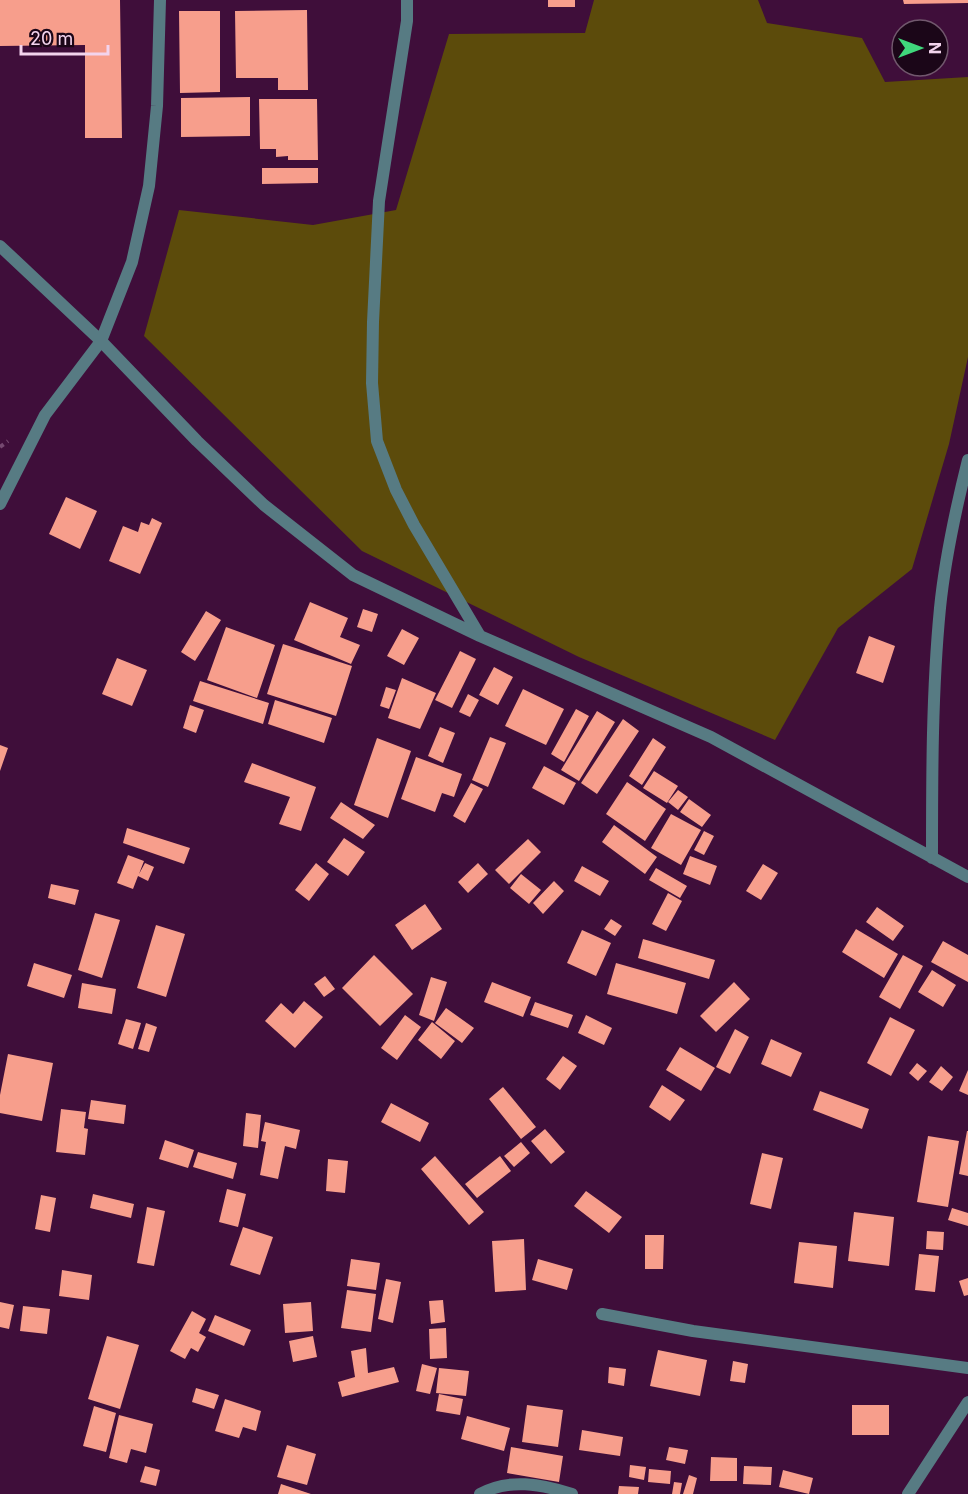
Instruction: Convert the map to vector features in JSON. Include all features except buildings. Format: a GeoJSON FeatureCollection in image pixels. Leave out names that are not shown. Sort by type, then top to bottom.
{"type":"FeatureCollection","features":[{"type":"Feature","properties":{"kind":"street"},"geometry":{"type":"LineString","coordinates":[[0,504],[45,415],[101,341],[132,262],[149,186],[157,106],[160,0]]}},
{"type":"Feature","properties":{"kind":"street"},"geometry":{"type":"LineString","coordinates":[[407,0],[406,21],[379,201],[372,383],[377,441],[396,490],[480,636]]}},
{"type":"Feature","properties":{"kind":"street"},"geometry":{"type":"LineString","coordinates":[[0,246],[101,341],[197,441],[264,505],[352,575],[480,636],[711,737],[968,877]]}},
{"type":"Feature","properties":{"kind":"street"},"geometry":{"type":"LineString","coordinates":[[932,858],[932,744],[940,607],[957,507],[968,460]]}},
{"type":"Feature","properties":{"kind":"street"},"geometry":{"type":"LineString","coordinates":[[602,1314],[693,1331],[968,1368]]}},
{"type":"Feature","properties":{"kind":"street"},"geometry":{"type":"LineString","coordinates":[[908,1494],[968,1402]]}},
{"type":"Feature","properties":{"kind":"street"},"geometry":{"type":"LineString","coordinates":[[480,1494],[493,1487],[517,1483],[557,1489],[572,1494]]}},
{"type":"Feature","properties":{"kind":"shaded area"},"geometry":{"type":"Polygon","coordinates":[[[594,0],[758,0],[767,23],[862,38],[885,82],[968,77],[968,357],[949,444],[912,569],[838,628],[775,740],[579,657],[362,551],[144,336],[179,210],[313,225],[396,210],[449,34],[585,33],[594,0]]]}}]}
